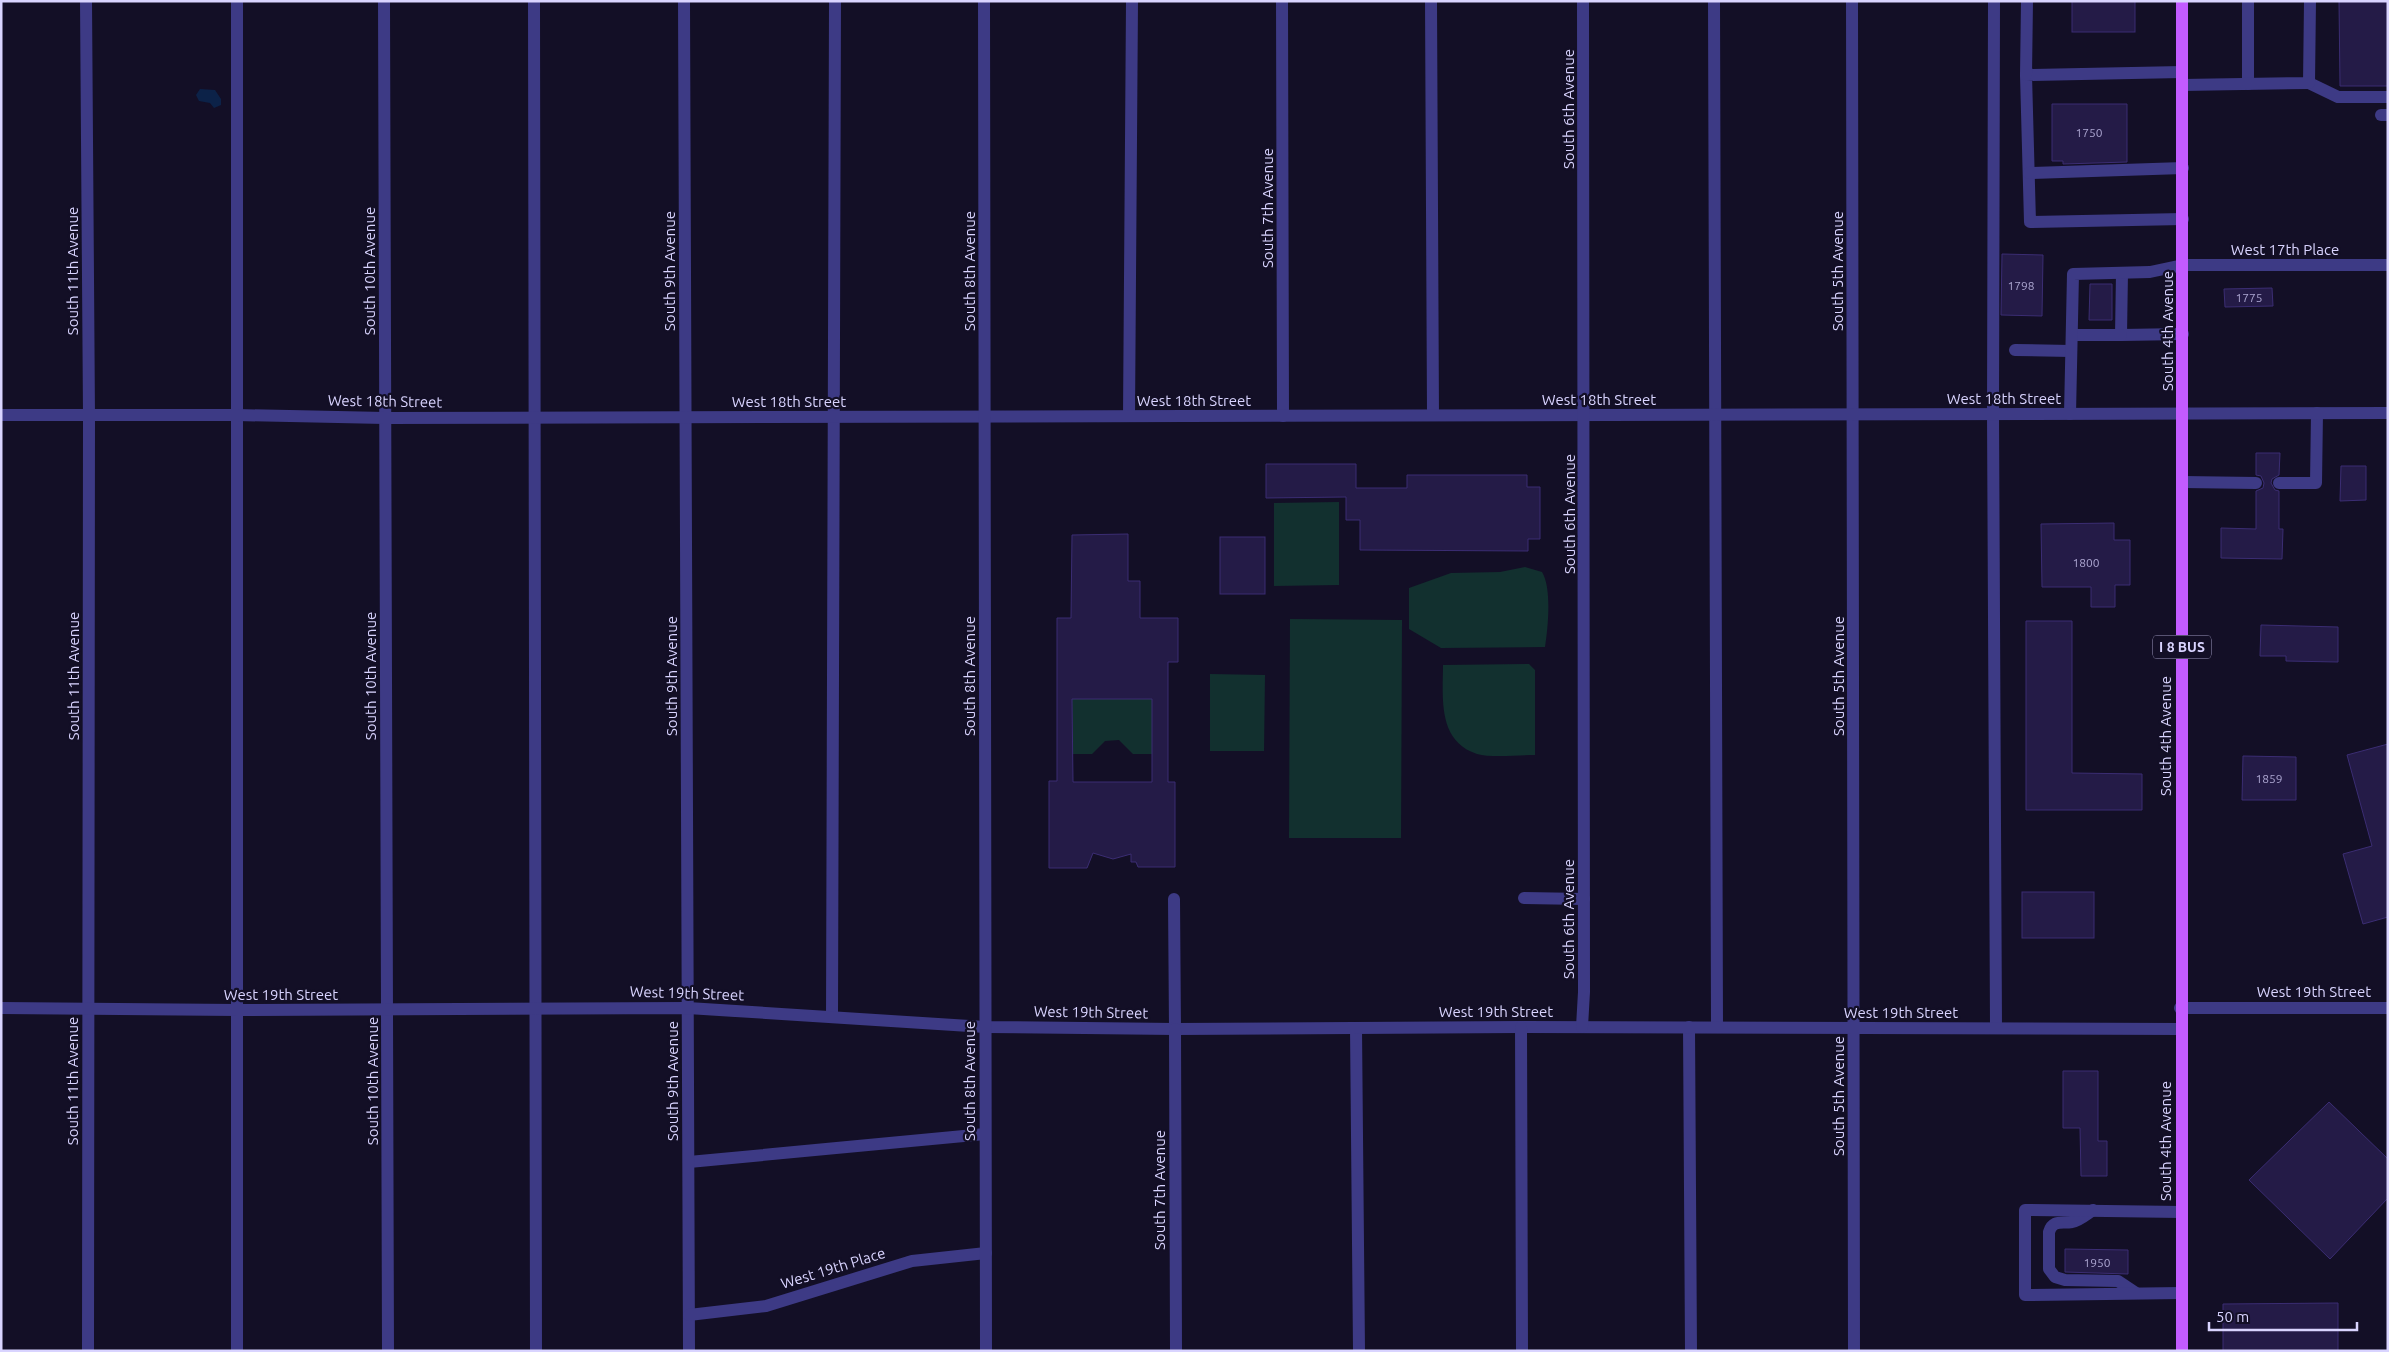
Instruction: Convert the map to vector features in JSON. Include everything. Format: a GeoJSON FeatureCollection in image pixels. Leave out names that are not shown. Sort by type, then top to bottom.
{"type":"FeatureCollection","features":[{"type":"Feature","properties":{"kind":"main road","name":"South 4th Avenue"},"geometry":{"type":"LineString","coordinates":[[2182,1],[2183,482],[2180,1008],[2182,1351]]}},
{"type":"Feature","properties":{"kind":"street","name":"South 11th Avenue"},"geometry":{"type":"LineString","coordinates":[[86,1],[90,416],[88,1351]]}},
{"type":"Feature","properties":{"kind":"street"},"geometry":{"type":"LineString","coordinates":[[237,1],[238,1351]]}},
{"type":"Feature","properties":{"kind":"street","name":"South 10th Avenue"},"geometry":{"type":"LineString","coordinates":[[384,1],[388,1351]]}},
{"type":"Feature","properties":{"kind":"street"},"geometry":{"type":"LineString","coordinates":[[534,1],[536,1351]]}},
{"type":"Feature","properties":{"kind":"street","name":"South 9th Avenue"},"geometry":{"type":"LineString","coordinates":[[684,1],[689,1351]]}},
{"type":"Feature","properties":{"kind":"street"},"geometry":{"type":"LineString","coordinates":[[832,1016],[835,1]]}},
{"type":"Feature","properties":{"kind":"street","name":"South 8th Avenue"},"geometry":{"type":"LineString","coordinates":[[984,1],[986,1351]]}},
{"type":"Feature","properties":{"kind":"street"},"geometry":{"type":"LineString","coordinates":[[1129,416],[1132,1]]}},
{"type":"Feature","properties":{"kind":"street","name":"South 7th Avenue"},"geometry":{"type":"LineString","coordinates":[[1282,1],[1283,416]]}},
{"type":"Feature","properties":{"kind":"street"},"geometry":{"type":"LineString","coordinates":[[1431,1],[1433,415]]}},
{"type":"Feature","properties":{"kind":"street","name":"South 6th Avenue"},"geometry":{"type":"LineString","coordinates":[[1582,1028],[1585,415],[1583,1]]}},
{"type":"Feature","properties":{"kind":"street"},"geometry":{"type":"LineString","coordinates":[[1714,1],[1717,1028]]}},
{"type":"Feature","properties":{"kind":"street","name":"South 5th Avenue"},"geometry":{"type":"LineString","coordinates":[[1852,1],[1854,1351]]}},
{"type":"Feature","properties":{"kind":"street"},"geometry":{"type":"LineString","coordinates":[[1994,1],[1993,414],[1996,1028]]}},
{"type":"Feature","properties":{"kind":"street"},"geometry":{"type":"LineString","coordinates":[[2027,1],[2026,75],[2030,222],[2183,219]]}},
{"type":"Feature","properties":{"kind":"street"},"geometry":{"type":"LineString","coordinates":[[2248,1],[2248,84]]}},
{"type":"Feature","properties":{"kind":"street"},"geometry":{"type":"LineString","coordinates":[[2310,1],[2310,83]]}},
{"type":"Feature","properties":{"kind":"street"},"geometry":{"type":"LineString","coordinates":[[2026,75],[2182,72]]}},
{"type":"Feature","properties":{"kind":"street"},"geometry":{"type":"LineString","coordinates":[[2182,85],[2310,83],[2338,96],[2388,97]]}},
{"type":"Feature","properties":{"kind":"street"},"geometry":{"type":"LineString","coordinates":[[2029,173],[2183,168]]}},
{"type":"Feature","properties":{"kind":"street","name":"West 17th Place"},"geometry":{"type":"LineString","coordinates":[[2072,335],[2073,274],[2150,272],[2183,265],[2388,265]]}},
{"type":"Feature","properties":{"kind":"street"},"geometry":{"type":"LineString","coordinates":[[2121,335],[2122,273]]}},
{"type":"Feature","properties":{"kind":"street"},"geometry":{"type":"LineString","coordinates":[[2070,414],[2072,335],[2183,334]]}},
{"type":"Feature","properties":{"kind":"street"},"geometry":{"type":"LineString","coordinates":[[2015,350],[2071,351]]}},
{"type":"Feature","properties":{"kind":"street"},"geometry":{"type":"LineString","coordinates":[[2279,483],[2316,483],[2317,413]]}},
{"type":"Feature","properties":{"kind":"street","name":"West 18th Street"},"geometry":{"type":"LineString","coordinates":[[1,415],[536,418],[2388,413]]}},
{"type":"Feature","properties":{"kind":"street"},"geometry":{"type":"LineString","coordinates":[[2183,482],[2256,483]]}},
{"type":"Feature","properties":{"kind":"street"},"geometry":{"type":"LineString","coordinates":[[1524,898],[1584,899]]}},
{"type":"Feature","properties":{"kind":"street","name":"South 7th Avenue"},"geometry":{"type":"LineString","coordinates":[[1174,899],[1176,1351]]}},
{"type":"Feature","properties":{"kind":"street","name":"West 19th Street"},"geometry":{"type":"LineString","coordinates":[[1,1008],[237,1010],[688,1008],[985,1026],[1175,1029],[1521,1027],[2180,1029]]}},
{"type":"Feature","properties":{"kind":"street","name":"West 19th Street"},"geometry":{"type":"LineString","coordinates":[[2180,1008],[2388,1008]]}},
{"type":"Feature","properties":{"kind":"street"},"geometry":{"type":"LineString","coordinates":[[1521,1027],[1522,1351]]}},
{"type":"Feature","properties":{"kind":"street"},"geometry":{"type":"LineString","coordinates":[[1356,1028],[1359,1351]]}},
{"type":"Feature","properties":{"kind":"street"},"geometry":{"type":"LineString","coordinates":[[1689,1028],[1691,1351]]}},
{"type":"Feature","properties":{"kind":"street"},"geometry":{"type":"LineString","coordinates":[[688,1162],[985,1134]]}},
{"type":"Feature","properties":{"kind":"street"},"geometry":{"type":"LineString","coordinates":[[2181,1212],[2025,1210],[2025,1295],[2181,1292]]}},
{"type":"Feature","properties":{"kind":"street"},"geometry":{"type":"LineString","coordinates":[[2093,1210],[2074,1222],[2056,1222],[2050,1226],[2048,1232],[2049,1269],[2055,1277],[2065,1280],[2118,1281],[2136,1293]]}},
{"type":"Feature","properties":{"kind":"street","name":"West 19th Place"},"geometry":{"type":"LineString","coordinates":[[689,1316],[766,1306],[912,1262],[986,1253]]}},
{"type":"Feature","properties":{"kind":"green space"},"geometry":{"type":"Polygon","coordinates":[[[1339,502],[1339,585],[1274,586],[1274,503],[1339,502]]]}},
{"type":"Feature","properties":{"kind":"green space"},"geometry":{"type":"Polygon","coordinates":[[[1525,567],[1542,572],[1545,579],[1548,608],[1545,647],[1441,648],[1409,629],[1409,588],[1451,573],[1500,572],[1525,567]]]}},
{"type":"Feature","properties":{"kind":"green space"},"geometry":{"type":"Polygon","coordinates":[[[1290,619],[1402,620],[1401,838],[1289,838],[1290,619]]]}},
{"type":"Feature","properties":{"kind":"green space"},"geometry":{"type":"Polygon","coordinates":[[[1529,664],[1535,670],[1535,755],[1483,755],[1464,748],[1455,739],[1445,717],[1443,665],[1529,664]]]}},
{"type":"Feature","properties":{"kind":"green space"},"geometry":{"type":"Polygon","coordinates":[[[1210,674],[1265,675],[1264,751],[1210,751],[1210,674]]]}},
{"type":"Feature","properties":{"kind":"green space"},"geometry":{"type":"Polygon","coordinates":[[[1072,699],[1152,699],[1152,754],[1133,754],[1119,740],[1105,741],[1092,754],[1073,754],[1072,699]]]}},
{"type":"Feature","properties":{"kind":"water"},"geometry":{"type":"Polygon","coordinates":[[[200,89],[215,90],[221,99],[221,105],[214,108],[210,103],[199,101],[196,95],[200,89]]]}},
{"type":"Feature","properties":{"kind":"building"},"geometry":{"type":"Polygon","coordinates":[[[2072,1],[2135,1],[2135,32],[2072,32],[2072,1]]]}},
{"type":"Feature","properties":{"kind":"building"},"geometry":{"type":"Polygon","coordinates":[[[2339,1],[2388,1],[2388,86],[2340,86],[2339,1]]]}},
{"type":"Feature","properties":{"kind":"building"},"geometry":{"type":"Polygon","coordinates":[[[2052,104],[2127,104],[2127,162],[2063,164],[2063,161],[2052,161],[2052,104]]]}},
{"type":"Feature","properties":{"kind":"building"},"geometry":{"type":"Polygon","coordinates":[[[2002,254],[2043,255],[2042,316],[2001,315],[2002,254]]]}},
{"type":"Feature","properties":{"kind":"building"},"geometry":{"type":"Polygon","coordinates":[[[2090,284],[2112,284],[2112,320],[2089,320],[2090,284]]]}},
{"type":"Feature","properties":{"kind":"building"},"geometry":{"type":"Polygon","coordinates":[[[2272,288],[2273,306],[2225,307],[2224,289],[2272,288]]]}},
{"type":"Feature","properties":{"kind":"building"},"geometry":{"type":"Polygon","coordinates":[[[2256,453],[2280,453],[2279,475],[2272,479],[2271,483],[2275,490],[2279,491],[2279,529],[2283,529],[2282,559],[2221,558],[2221,528],[2256,529],[2256,491],[2263,488],[2264,483],[2261,476],[2256,475],[2256,453]]]}},
{"type":"Feature","properties":{"kind":"building"},"geometry":{"type":"Polygon","coordinates":[[[1266,464],[1356,464],[1356,488],[1407,488],[1407,475],[1527,475],[1527,487],[1540,487],[1540,539],[1528,539],[1528,551],[1360,550],[1360,520],[1346,520],[1346,497],[1266,498],[1266,464]]]}},
{"type":"Feature","properties":{"kind":"building"},"geometry":{"type":"Polygon","coordinates":[[[2341,466],[2366,466],[2366,500],[2340,501],[2341,466]]]}},
{"type":"Feature","properties":{"kind":"building"},"geometry":{"type":"Polygon","coordinates":[[[2114,523],[2114,540],[2130,540],[2130,585],[2115,585],[2115,607],[2091,607],[2091,587],[2042,587],[2041,524],[2114,523]]]}},
{"type":"Feature","properties":{"kind":"building"},"geometry":{"type":"Polygon","coordinates":[[[1128,534],[1128,581],[1140,581],[1140,618],[1178,618],[1178,662],[1168,662],[1168,782],[1175,782],[1175,867],[1138,867],[1136,862],[1131,862],[1131,854],[1113,859],[1093,853],[1087,868],[1049,868],[1049,781],[1057,781],[1057,618],[1071,618],[1072,535],[1128,534]],[[1072,699],[1073,782],[1152,782],[1152,699],[1072,699]]]}},
{"type":"Feature","properties":{"kind":"building"},"geometry":{"type":"Polygon","coordinates":[[[1220,537],[1265,537],[1265,594],[1220,594],[1220,537]]]}},
{"type":"Feature","properties":{"kind":"building"},"geometry":{"type":"Polygon","coordinates":[[[2026,621],[2072,621],[2072,773],[2142,774],[2142,810],[2026,810],[2026,621]]]}},
{"type":"Feature","properties":{"kind":"building"},"geometry":{"type":"Polygon","coordinates":[[[2261,625],[2338,627],[2338,662],[2286,661],[2286,656],[2260,656],[2261,625]]]}},
{"type":"Feature","properties":{"kind":"building"},"geometry":{"type":"Polygon","coordinates":[[[2388,744],[2388,917],[2363,924],[2343,854],[2372,846],[2347,755],[2388,744]]]}},
{"type":"Feature","properties":{"kind":"building"},"geometry":{"type":"Polygon","coordinates":[[[2243,756],[2296,757],[2296,800],[2242,800],[2243,756]]]}},
{"type":"Feature","properties":{"kind":"building"},"geometry":{"type":"Polygon","coordinates":[[[2022,892],[2094,892],[2094,938],[2022,938],[2022,892]]]}},
{"type":"Feature","properties":{"kind":"building"},"geometry":{"type":"Polygon","coordinates":[[[2063,1071],[2098,1071],[2098,1141],[2107,1141],[2107,1176],[2081,1176],[2080,1128],[2063,1128],[2063,1071]]]}},
{"type":"Feature","properties":{"kind":"building"},"geometry":{"type":"Polygon","coordinates":[[[2329,1102],[2388,1159],[2388,1198],[2330,1259],[2249,1180],[2329,1102]]]}},
{"type":"Feature","properties":{"kind":"building"},"geometry":{"type":"Polygon","coordinates":[[[2065,1249],[2128,1250],[2128,1274],[2065,1272],[2065,1249]]]}},
{"type":"Feature","properties":{"kind":"building"},"geometry":{"type":"Polygon","coordinates":[[[2338,1303],[2338,1351],[2223,1351],[2223,1304],[2338,1303]]]}}]}
